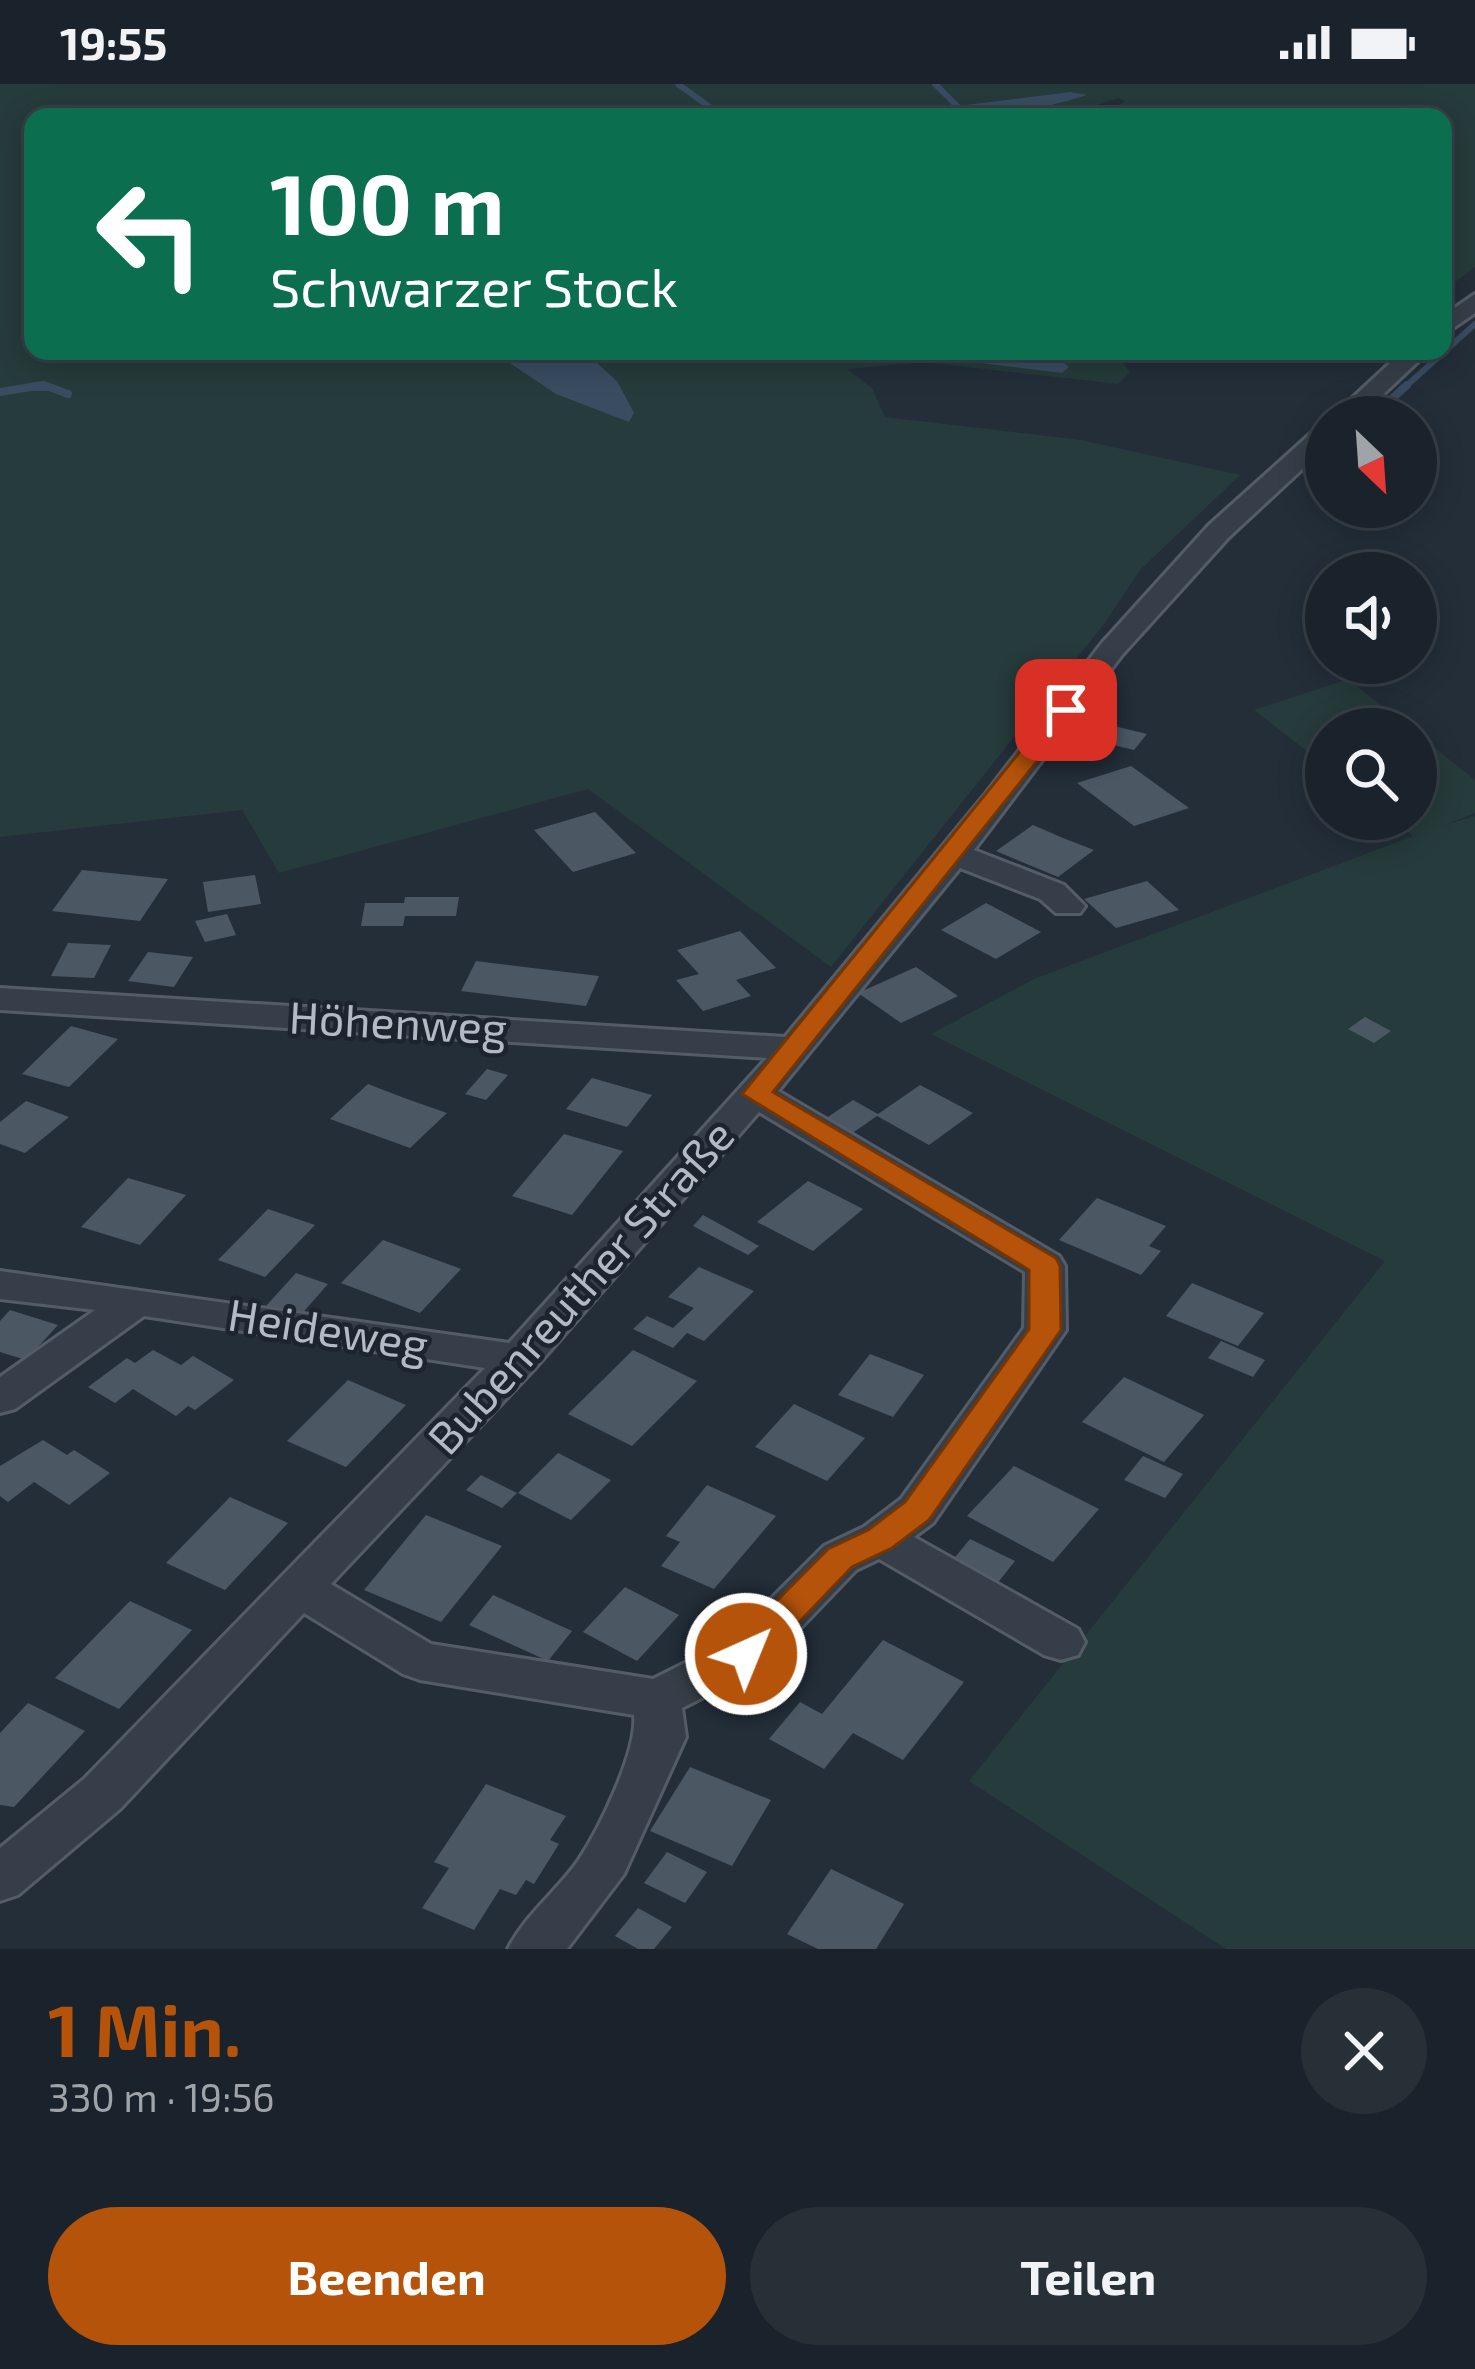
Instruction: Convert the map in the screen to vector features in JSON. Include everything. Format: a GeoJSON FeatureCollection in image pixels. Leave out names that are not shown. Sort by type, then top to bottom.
{"type":"FeatureCollection","features":[{"type":"Feature","properties":{"kind":"street"},"geometry":{"type":"LineString","coordinates":[[1367,396],[1407,360]]}},
{"type":"Feature","properties":{"kind":"street","name":"Bubenreuther Straße"},"geometry":{"type":"LineString","coordinates":[[0,1879],[102,1794],[519,1359],[795,1049],[1112,649],[1219,531],[1305,452]]}},
{"type":"Feature","properties":{"kind":"street"},"geometry":{"type":"LineString","coordinates":[[954,854],[1052,892],[1068,906]]}},
{"type":"Feature","properties":{"kind":"street","name":"Höhenweg"},"geometry":{"type":"LineString","coordinates":[[0,999],[795,1049]]}},
{"type":"Feature","properties":{"kind":"street"},"geometry":{"type":"LineString","coordinates":[[302,1588],[420,1661],[657,1699],[746,1654],[840,1558],[880,1539],[917,1511],[1045,1330],[1045,1266],[756,1094]]}},
{"type":"Feature","properties":{"kind":"street","name":"Heideweg"},"geometry":{"type":"LineString","coordinates":[[0,1285],[137,1300],[519,1359]]}},
{"type":"Feature","properties":{"kind":"street"},"geometry":{"type":"LineString","coordinates":[[0,1398],[137,1300]]}},
{"type":"Feature","properties":{"kind":"street"},"geometry":{"type":"LineString","coordinates":[[880,1539],[1061,1642]]}},
{"type":"Feature","properties":{"kind":"street"},"geometry":{"type":"LineString","coordinates":[[535,1949],[598,1874],[661,1737],[657,1699]]}},
{"type":"Feature","properties":{"kind":"green space"},"geometry":{"type":"Polygon","coordinates":[[[0,84],[1475,84],[1475,267],[1457,281],[1452,280],[1452,108],[1115,108],[1125,101],[1118,98],[1088,108],[1041,108],[1053,106],[1070,92],[940,108],[24,108],[24,360],[500,360],[617,381],[594,360],[1011,360],[1068,366],[1062,360],[1120,360],[1130,372],[1118,384],[924,362],[847,369],[872,388],[885,417],[1081,440],[1240,475],[1140,570],[1104,624],[831,967],[588,789],[279,873],[242,810],[0,837],[0,84]]]}},
{"type":"Feature","properties":{"kind":"green space"},"geometry":{"type":"Polygon","coordinates":[[[1333,684],[1354,684],[1385,708],[1305,708],[1305,750],[1254,710],[1333,684]]]}},
{"type":"Feature","properties":{"kind":"green space"},"geometry":{"type":"Polygon","coordinates":[[[1437,750],[1475,780],[1475,813],[1445,825],[1475,816],[1475,1949],[1226,1949],[969,1781],[1385,1261],[931,1034],[1034,979],[1402,840],[1437,840],[1437,750]]]}},
{"type":"Feature","properties":{"kind":"water"},"geometry":{"type":"Polygon","coordinates":[[[1070,92],[1087,95],[1035,108],[940,108],[1070,92]]]}},
{"type":"Feature","properties":{"kind":"water"},"geometry":{"type":"Polygon","coordinates":[[[505,360],[594,360],[617,381],[634,413],[629,422],[556,394],[505,360]]]}},
{"type":"Feature","properties":{"kind":"water"},"geometry":{"type":"Polygon","coordinates":[[[977,360],[1062,360],[1069,367],[1062,373],[977,360]]]}},
{"type":"Feature","properties":{"kind":"building"},"geometry":{"type":"Polygon","coordinates":[[[1089,720],[1147,734],[1134,750],[1076,736],[1089,720]]]}},
{"type":"Feature","properties":{"kind":"building"},"geometry":{"type":"Polygon","coordinates":[[[1131,766],[1189,808],[1134,826],[1077,783],[1131,766]]]}},
{"type":"Feature","properties":{"kind":"building"},"geometry":{"type":"Polygon","coordinates":[[[595,812],[636,853],[573,872],[534,830],[595,812]]]}},
{"type":"Feature","properties":{"kind":"building"},"geometry":{"type":"Polygon","coordinates":[[[1033,825],[1094,850],[1058,877],[996,851],[1033,825]]]}},
{"type":"Feature","properties":{"kind":"building"},"geometry":{"type":"Polygon","coordinates":[[[82,870],[168,879],[140,921],[52,911],[82,870]]]}},
{"type":"Feature","properties":{"kind":"building"},"geometry":{"type":"Polygon","coordinates":[[[255,875],[261,904],[208,912],[203,882],[255,875]]]}},
{"type":"Feature","properties":{"kind":"building"},"geometry":{"type":"Polygon","coordinates":[[[1147,881],[1179,910],[1116,928],[1084,899],[1147,881]]]}},
{"type":"Feature","properties":{"kind":"building"},"geometry":{"type":"Polygon","coordinates":[[[405,897],[459,897],[456,916],[405,916],[403,926],[361,926],[365,903],[404,903],[405,897]]]}},
{"type":"Feature","properties":{"kind":"building"},"geometry":{"type":"Polygon","coordinates":[[[986,903],[1041,932],[996,959],[941,930],[986,903]]]}},
{"type":"Feature","properties":{"kind":"building"},"geometry":{"type":"Polygon","coordinates":[[[227,914],[236,935],[205,942],[195,921],[227,914]]]}},
{"type":"Feature","properties":{"kind":"building"},"geometry":{"type":"Polygon","coordinates":[[[740,931],[776,968],[736,980],[751,996],[703,1011],[676,980],[699,974],[677,950],[740,931]]]}},
{"type":"Feature","properties":{"kind":"building"},"geometry":{"type":"Polygon","coordinates":[[[68,943],[111,945],[94,978],[51,976],[68,943]]]}},
{"type":"Feature","properties":{"kind":"building"},"geometry":{"type":"Polygon","coordinates":[[[148,952],[193,957],[174,987],[128,981],[148,952]]]}},
{"type":"Feature","properties":{"kind":"building"},"geometry":{"type":"Polygon","coordinates":[[[476,961],[599,976],[586,1006],[461,991],[476,961]]]}},
{"type":"Feature","properties":{"kind":"building"},"geometry":{"type":"Polygon","coordinates":[[[916,967],[958,996],[901,1023],[858,993],[916,967]]]}},
{"type":"Feature","properties":{"kind":"building"},"geometry":{"type":"Polygon","coordinates":[[[1365,1017],[1391,1031],[1374,1043],[1348,1029],[1365,1017]]]}},
{"type":"Feature","properties":{"kind":"building"},"geometry":{"type":"Polygon","coordinates":[[[71,1026],[118,1039],[69,1087],[22,1074],[71,1026]]]}},
{"type":"Feature","properties":{"kind":"building"},"geometry":{"type":"Polygon","coordinates":[[[487,1069],[508,1075],[486,1100],[465,1094],[487,1069]]]}},
{"type":"Feature","properties":{"kind":"building"},"geometry":{"type":"Polygon","coordinates":[[[592,1078],[652,1095],[627,1127],[566,1109],[592,1078]]]}},
{"type":"Feature","properties":{"kind":"building"},"geometry":{"type":"Polygon","coordinates":[[[368,1084],[447,1113],[410,1148],[330,1119],[368,1084]]]}},
{"type":"Feature","properties":{"kind":"building"},"geometry":{"type":"Polygon","coordinates":[[[920,1085],[973,1113],[929,1145],[877,1116],[848,1136],[822,1121],[853,1100],[878,1114],[920,1085]]]}},
{"type":"Feature","properties":{"kind":"building"},"geometry":{"type":"Polygon","coordinates":[[[26,1101],[69,1117],[25,1153],[0,1144],[0,1122],[26,1101]]]}},
{"type":"Feature","properties":{"kind":"building"},"geometry":{"type":"Polygon","coordinates":[[[564,1134],[623,1151],[572,1215],[512,1196],[564,1134]]]}},
{"type":"Feature","properties":{"kind":"building"},"geometry":{"type":"Polygon","coordinates":[[[128,1178],[186,1195],[140,1245],[81,1227],[128,1178]]]}},
{"type":"Feature","properties":{"kind":"building"},"geometry":{"type":"Polygon","coordinates":[[[808,1181],[863,1209],[813,1251],[757,1222],[808,1181]]]}},
{"type":"Feature","properties":{"kind":"building"},"geometry":{"type":"Polygon","coordinates":[[[1097,1198],[1166,1226],[1149,1246],[1161,1251],[1141,1275],[1059,1240],[1097,1198]]]}},
{"type":"Feature","properties":{"kind":"building"},"geometry":{"type":"Polygon","coordinates":[[[268,1209],[315,1225],[265,1277],[218,1260],[268,1209]]]}},
{"type":"Feature","properties":{"kind":"building"},"geometry":{"type":"Polygon","coordinates":[[[703,1215],[759,1246],[748,1255],[693,1226],[703,1215]]]}},
{"type":"Feature","properties":{"kind":"building"},"geometry":{"type":"Polygon","coordinates":[[[383,1240],[461,1269],[420,1313],[341,1283],[383,1240]]]}},
{"type":"Feature","properties":{"kind":"building"},"geometry":{"type":"Polygon","coordinates":[[[699,1267],[754,1291],[704,1341],[687,1333],[673,1348],[633,1329],[647,1316],[673,1328],[694,1308],[668,1297],[699,1267]]]}},
{"type":"Feature","properties":{"kind":"building"},"geometry":{"type":"Polygon","coordinates":[[[296,1273],[328,1284],[298,1318],[265,1307],[296,1273]]]}},
{"type":"Feature","properties":{"kind":"building"},"geometry":{"type":"Polygon","coordinates":[[[1192,1283],[1264,1313],[1238,1346],[1166,1316],[1192,1283]]]}},
{"type":"Feature","properties":{"kind":"building"},"geometry":{"type":"Polygon","coordinates":[[[10,1310],[58,1325],[26,1360],[0,1352],[0,1321],[10,1310]]]}},
{"type":"Feature","properties":{"kind":"building"},"geometry":{"type":"Polygon","coordinates":[[[1221,1341],[1265,1360],[1253,1377],[1208,1358],[1221,1341]]]}},
{"type":"Feature","properties":{"kind":"building"},"geometry":{"type":"Polygon","coordinates":[[[153,1350],[181,1365],[193,1356],[234,1380],[195,1410],[188,1406],[176,1416],[133,1389],[115,1403],[88,1387],[127,1358],[135,1363],[153,1350]]]}},
{"type":"Feature","properties":{"kind":"building"},"geometry":{"type":"Polygon","coordinates":[[[633,1350],[697,1381],[632,1446],[568,1414],[633,1350]]]}},
{"type":"Feature","properties":{"kind":"building"},"geometry":{"type":"Polygon","coordinates":[[[870,1354],[924,1375],[893,1417],[838,1395],[870,1354]]]}},
{"type":"Feature","properties":{"kind":"building"},"geometry":{"type":"Polygon","coordinates":[[[1124,1377],[1204,1415],[1164,1462],[1082,1422],[1124,1377]]]}},
{"type":"Feature","properties":{"kind":"building"},"geometry":{"type":"Polygon","coordinates":[[[348,1380],[406,1405],[346,1467],[287,1441],[348,1380]]]}},
{"type":"Feature","properties":{"kind":"building"},"geometry":{"type":"Polygon","coordinates":[[[794,1404],[865,1438],[827,1481],[755,1447],[794,1404]]]}},
{"type":"Feature","properties":{"kind":"building"},"geometry":{"type":"Polygon","coordinates":[[[43,1440],[67,1455],[74,1450],[110,1473],[69,1505],[34,1482],[8,1502],[0,1496],[0,1466],[43,1440]]]}},
{"type":"Feature","properties":{"kind":"building"},"geometry":{"type":"Polygon","coordinates":[[[558,1453],[611,1480],[571,1520],[518,1493],[558,1453]]]}},
{"type":"Feature","properties":{"kind":"building"},"geometry":{"type":"Polygon","coordinates":[[[1143,1456],[1183,1474],[1165,1498],[1124,1480],[1143,1456]]]}},
{"type":"Feature","properties":{"kind":"building"},"geometry":{"type":"Polygon","coordinates":[[[1014,1466],[1099,1509],[1053,1562],[967,1516],[1014,1466]]]}},
{"type":"Feature","properties":{"kind":"building"},"geometry":{"type":"Polygon","coordinates":[[[481,1475],[517,1493],[502,1508],[466,1490],[481,1475]]]}},
{"type":"Feature","properties":{"kind":"building"},"geometry":{"type":"Polygon","coordinates":[[[707,1485],[776,1516],[714,1589],[661,1566],[680,1542],[666,1536],[707,1485]]]}},
{"type":"Feature","properties":{"kind":"building"},"geometry":{"type":"Polygon","coordinates":[[[230,1497],[288,1523],[225,1590],[166,1563],[230,1497]]]}},
{"type":"Feature","properties":{"kind":"building"},"geometry":{"type":"Polygon","coordinates":[[[426,1515],[502,1546],[441,1622],[364,1590],[426,1515]]]}},
{"type":"Feature","properties":{"kind":"building"},"geometry":{"type":"Polygon","coordinates":[[[970,1539],[1015,1561],[992,1590],[947,1567],[970,1539]]]}},
{"type":"Feature","properties":{"kind":"building"},"geometry":{"type":"Polygon","coordinates":[[[625,1587],[679,1615],[637,1661],[583,1632],[625,1587]]]}},
{"type":"Feature","properties":{"kind":"building"},"geometry":{"type":"Polygon","coordinates":[[[493,1595],[572,1631],[548,1661],[469,1625],[493,1595]]]}},
{"type":"Feature","properties":{"kind":"building"},"geometry":{"type":"Polygon","coordinates":[[[130,1601],[192,1630],[119,1709],[55,1678],[130,1601]]]}},
{"type":"Feature","properties":{"kind":"building"},"geometry":{"type":"Polygon","coordinates":[[[883,1640],[964,1682],[903,1760],[853,1733],[824,1769],[769,1739],[800,1702],[822,1714],[883,1640]]]}},
{"type":"Feature","properties":{"kind":"building"},"geometry":{"type":"Polygon","coordinates":[[[28,1703],[85,1731],[14,1807],[0,1805],[0,1733],[28,1703]]]}},
{"type":"Feature","properties":{"kind":"building"},"geometry":{"type":"Polygon","coordinates":[[[690,1767],[771,1800],[732,1866],[650,1831],[690,1767]]]}},
{"type":"Feature","properties":{"kind":"building"},"geometry":{"type":"Polygon","coordinates":[[[486,1784],[566,1816],[550,1840],[559,1844],[534,1884],[526,1880],[516,1895],[500,1889],[474,1930],[422,1908],[449,1868],[434,1862],[486,1784]]]}},
{"type":"Feature","properties":{"kind":"building"},"geometry":{"type":"Polygon","coordinates":[[[667,1852],[707,1872],[685,1903],[644,1883],[667,1852]]]}},
{"type":"Feature","properties":{"kind":"building"},"geometry":{"type":"Polygon","coordinates":[[[831,1869],[904,1904],[876,1949],[818,1949],[787,1934],[831,1869]]]}},
{"type":"Feature","properties":{"kind":"building"},"geometry":{"type":"Polygon","coordinates":[[[638,1908],[672,1927],[654,1949],[638,1949],[615,1936],[638,1908]]]}},
{"type":"Feature","properties":{"kind":"waterway"},"geometry":{"type":"LineString","coordinates":[[678,84],[711,108]]}},
{"type":"Feature","properties":{"kind":"waterway"},"geometry":{"type":"LineString","coordinates":[[935,84],[959,108]]}},
{"type":"Feature","properties":{"kind":"waterway"},"geometry":{"type":"LineString","coordinates":[[1452,345],[1475,324]]}},
{"type":"Feature","properties":{"kind":"waterway"},"geometry":{"type":"LineString","coordinates":[[1404,388],[1435,360]]}},
{"type":"Feature","properties":{"kind":"waterway"},"geometry":{"type":"LineString","coordinates":[[25,388],[43,385]]}},
{"type":"Feature","properties":{"kind":"waterway"},"geometry":{"type":"LineString","coordinates":[[44,385],[52,388]]}},
{"type":"Feature","properties":{"kind":"waterway"},"geometry":{"type":"LineString","coordinates":[[1395,396],[1407,385]]}},
{"type":"Feature","properties":{"kind":"waterway"},"geometry":{"type":"LineString","coordinates":[[0,392],[25,388]]}},
{"type":"Feature","properties":{"kind":"waterway"},"geometry":{"type":"LineString","coordinates":[[25,388],[52,388]]}},
{"type":"Feature","properties":{"kind":"waterway"},"geometry":{"type":"LineString","coordinates":[[52,388],[68,394]]}},
{"type":"Feature","properties":{"kind":"route"},"geometry":{"type":"LineString","coordinates":[[746,1654],[840,1558],[880,1539],[917,1511],[1045,1330],[1045,1266],[756,1094],[1066,710]]}}]}
